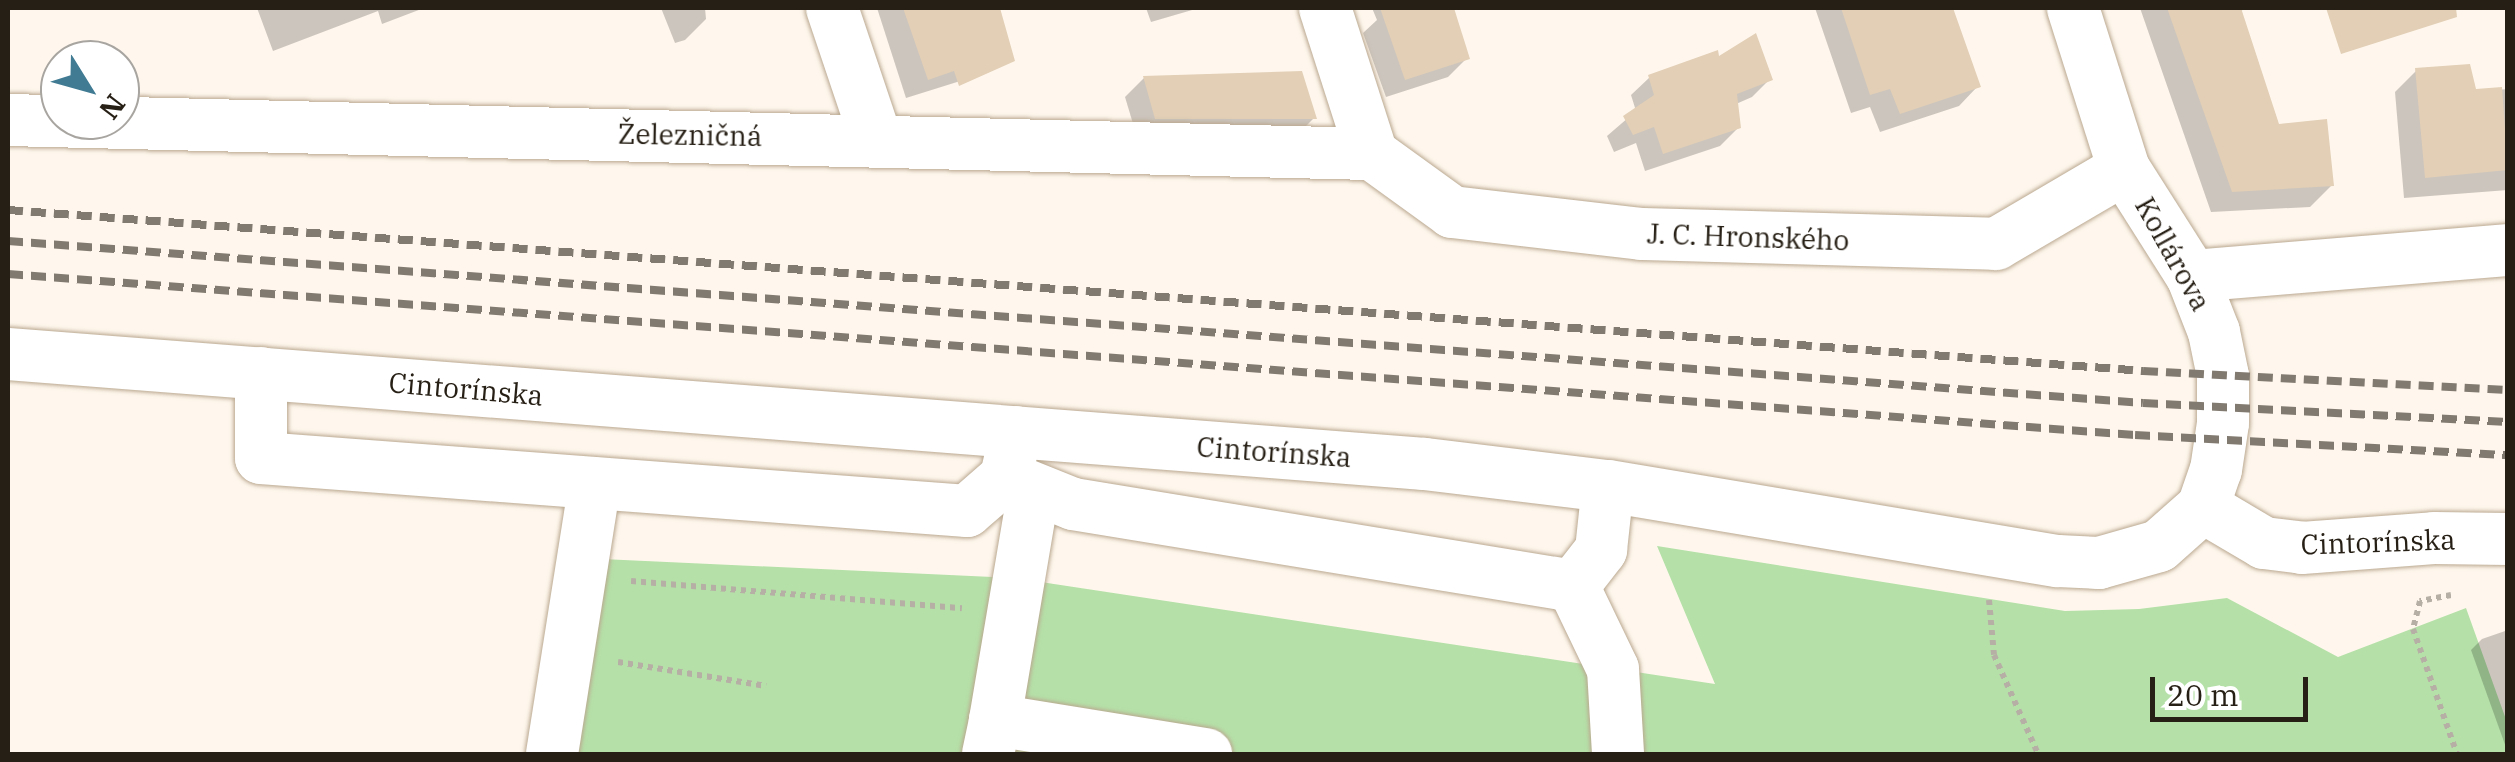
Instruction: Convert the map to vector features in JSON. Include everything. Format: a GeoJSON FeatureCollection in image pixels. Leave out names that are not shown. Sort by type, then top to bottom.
{"type":"FeatureCollection","features":[{"type":"Feature","properties":{"kind":"street"},"geometry":{"type":"LineString","coordinates":[[832,8],[876,139]]}},
{"type":"Feature","properties":{"kind":"street"},"geometry":{"type":"LineString","coordinates":[[1326,8],[1372,154]]}},
{"type":"Feature","properties":{"kind":"street","name":"Kollárova"},"geometry":{"type":"LineString","coordinates":[[2073,8],[2124,169],[2192,276],[2214,332],[2223,376],[2224,423],[2203,507]]}},
{"type":"Feature","properties":{"kind":"street","name":"Železničná"},"geometry":{"type":"LineString","coordinates":[[8,120],[1372,154]]}},
{"type":"Feature","properties":{"kind":"street","name":"J. C. Hronského"},"geometry":{"type":"LineString","coordinates":[[1372,154],[1452,212],[1642,234],[1996,244],[2124,169]]}},
{"type":"Feature","properties":{"kind":"street"},"geometry":{"type":"LineString","coordinates":[[2192,276],[2508,250]]}},
{"type":"Feature","properties":{"kind":"street","name":"Cintorínska"},"geometry":{"type":"LineString","coordinates":[[8,354],[261,373],[1018,466],[1408,463],[1608,486],[2058,561],[2099,563],[2129,558],[2159,546],[2203,507],[2264,542],[2302,548],[2434,538],[2508,539]]}},
{"type":"Feature","properties":{"kind":"street"},"geometry":{"type":"LineString","coordinates":[[261,373],[261,458],[967,511],[1018,466]]}},
{"type":"Feature","properties":{"kind":"street"},"geometry":{"type":"LineString","coordinates":[[1018,466],[1072,504],[1574,586]]}},
{"type":"Feature","properties":{"kind":"street"},"geometry":{"type":"LineString","coordinates":[[1018,466],[1014,612],[992,737],[1206,754]]}},
{"type":"Feature","properties":{"kind":"street"},"geometry":{"type":"LineString","coordinates":[[552,754],[595,483]]}},
{"type":"Feature","properties":{"kind":"street"},"geometry":{"type":"LineString","coordinates":[[1574,586],[1601,550],[1608,486]]}},
{"type":"Feature","properties":{"kind":"street"},"geometry":{"type":"LineString","coordinates":[[1574,586],[1613,669],[1618,754]]}},
{"type":"Feature","properties":{"kind":"path"},"geometry":{"type":"LineString","coordinates":[[1994,549],[1988,612],[1994,655],[2038,754]]}},
{"type":"Feature","properties":{"kind":"path"},"geometry":{"type":"LineString","coordinates":[[580,577],[1014,612]]}},
{"type":"Feature","properties":{"kind":"path"},"geometry":{"type":"LineString","coordinates":[[2455,594],[2420,601],[2413,628],[2457,754]]}},
{"type":"Feature","properties":{"kind":"path"},"geometry":{"type":"LineString","coordinates":[[568,654],[766,686]]}},
{"type":"Feature","properties":{"kind":"green space"},"geometry":{"type":"Polygon","coordinates":[[[1657,546],[2065,611],[2139,609],[2227,598],[2338,657],[2466,608],[2508,725],[2507,754],[527,754],[559,557],[1014,578],[1715,684],[1657,546]]]}},
{"type":"Feature","properties":{"kind":"building"},"geometry":{"type":"Polygon","coordinates":[[[903,8],[1000,8],[1015,61],[959,86],[954,71],[928,80],[903,8]]]}},
{"type":"Feature","properties":{"kind":"building"},"geometry":{"type":"Polygon","coordinates":[[[1380,8],[1454,8],[1470,59],[1405,80],[1380,8]]]}},
{"type":"Feature","properties":{"kind":"building"},"geometry":{"type":"Polygon","coordinates":[[[1841,8],[1953,8],[1981,87],[1900,114],[1890,89],[1870,95],[1841,8]]]}},
{"type":"Feature","properties":{"kind":"building"},"geometry":{"type":"Polygon","coordinates":[[[2167,8],[2241,8],[2279,124],[2327,119],[2334,186],[2232,192],[2167,8]]]}},
{"type":"Feature","properties":{"kind":"building"},"geometry":{"type":"Polygon","coordinates":[[[2326,8],[2456,8],[2457,17],[2341,54],[2326,8]]]}},
{"type":"Feature","properties":{"kind":"building"},"geometry":{"type":"Polygon","coordinates":[[[1756,33],[1773,80],[1737,94],[1741,128],[1663,154],[1654,127],[1633,135],[1623,116],[1654,95],[1648,75],[1718,50],[1719,56],[1756,33]]]}},
{"type":"Feature","properties":{"kind":"building"},"geometry":{"type":"Polygon","coordinates":[[[2470,64],[2476,89],[2502,87],[2508,170],[2425,178],[2415,68],[2470,64]]]}},
{"type":"Feature","properties":{"kind":"building"},"geometry":{"type":"Polygon","coordinates":[[[1302,71],[1317,119],[1155,119],[1143,76],[1302,71]]]}},
{"type":"Feature","properties":{"kind":"railway"},"geometry":{"type":"LineString","coordinates":[[8,210],[2143,371],[2508,390]]}},
{"type":"Feature","properties":{"kind":"railway"},"geometry":{"type":"LineString","coordinates":[[8,241],[2143,403],[2508,422]]}},
{"type":"Feature","properties":{"kind":"railway"},"geometry":{"type":"LineString","coordinates":[[8,274],[2135,435],[2508,455]]}}]}
